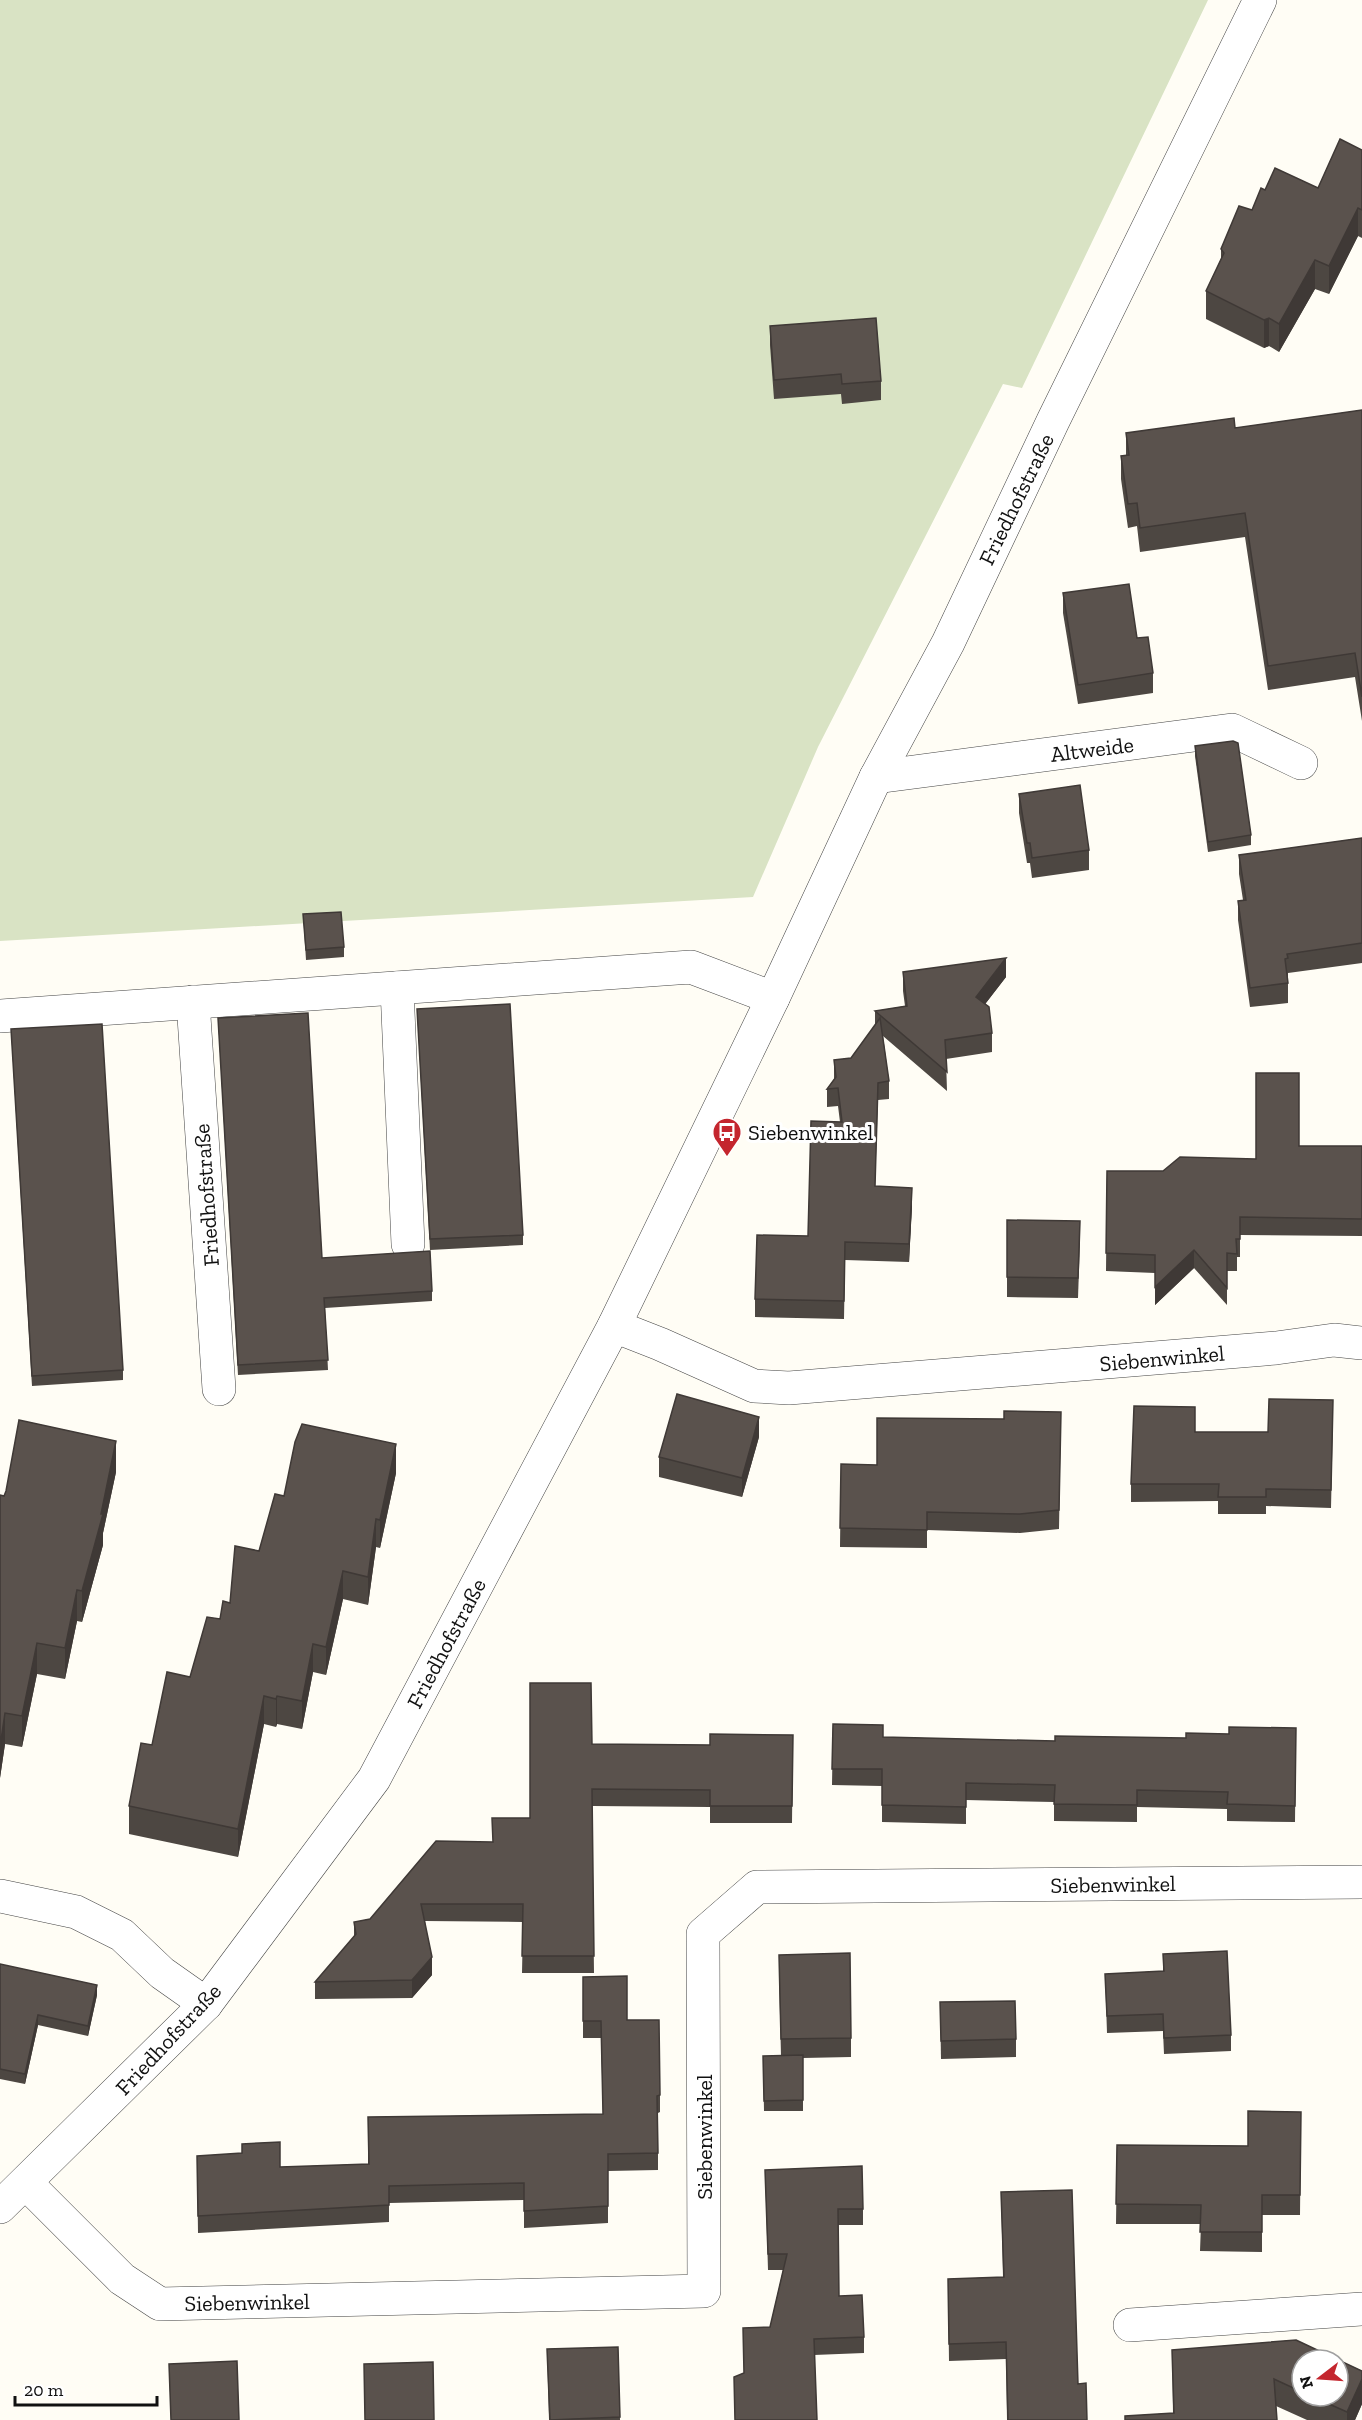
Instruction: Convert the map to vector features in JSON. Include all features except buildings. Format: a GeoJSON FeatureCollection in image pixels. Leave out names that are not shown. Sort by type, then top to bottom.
{"type":"FeatureCollection","features":[{"type":"Feature","properties":{"kind":"street","name":"Friedhofstraße"},"geometry":{"type":"LineString","coordinates":[[0,2208],[206,2004],[374,1779],[614,1326],[773,998],[876,777],[948,643],[1053,421],[1260,0]]}},
{"type":"Feature","properties":{"kind":"street","name":"Altweide"},"geometry":{"type":"LineString","coordinates":[[876,777],[1232,730],[1301,763]]}},
{"type":"Feature","properties":{"kind":"street"},"geometry":{"type":"LineString","coordinates":[[0,1016],[691,967],[773,998]]}},
{"type":"Feature","properties":{"kind":"street"},"geometry":{"type":"LineString","coordinates":[[397,988],[408,1244]]}},
{"type":"Feature","properties":{"kind":"street","name":"Friedhofstraße"},"geometry":{"type":"LineString","coordinates":[[193,1002],[219,1389]]}},
{"type":"Feature","properties":{"kind":"street","name":"Siebenwinkel"},"geometry":{"type":"LineString","coordinates":[[614,1326],[754,1386],[789,1388],[1276,1348],[1334,1340],[1362,1343]]}},
{"type":"Feature","properties":{"kind":"street","name":"Siebenwinkel"},"geometry":{"type":"LineString","coordinates":[[26,2183],[122,2279],[160,2304],[704,2291],[703,1934],[757,1887],[1362,1882]]}},
{"type":"Feature","properties":{"kind":"street"},"geometry":{"type":"LineString","coordinates":[[0,1896],[76,1912],[122,1935],[162,1973],[206,2004]]}},
{"type":"Feature","properties":{"kind":"street"},"geometry":{"type":"LineString","coordinates":[[1130,2325],[1362,2309]]}},
{"type":"Feature","properties":{"kind":"green space"},"geometry":{"type":"Polygon","coordinates":[[[0,0],[1208,0],[1022,388],[1003,384],[818,747],[753,897],[0,941],[0,0]]]}},
{"type":"Feature","properties":{"kind":"place","name":"Siebenwinkel"},"geometry":{"type":"Point","coordinates":[727,1158]}}]}
